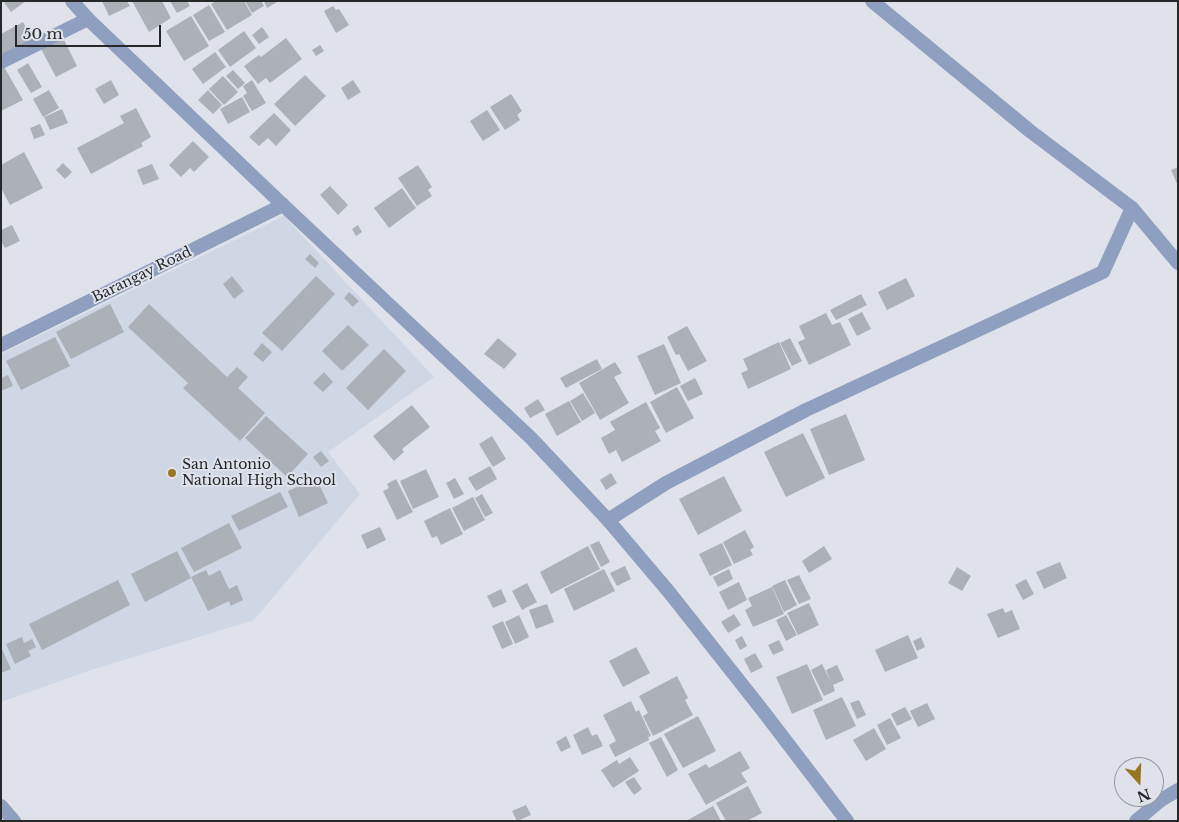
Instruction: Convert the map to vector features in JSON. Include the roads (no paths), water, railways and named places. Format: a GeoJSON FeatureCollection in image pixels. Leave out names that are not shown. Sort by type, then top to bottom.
{"type":"FeatureCollection","features":[{"type":"Feature","properties":{"kind":"street"},"geometry":{"type":"LineString","coordinates":[[72,1],[88,19],[283,205],[531,438],[608,520],[669,592],[847,821]]}},
{"type":"Feature","properties":{"kind":"street"},"geometry":{"type":"LineString","coordinates":[[872,1],[1030,131],[1132,208],[1178,264]]}},
{"type":"Feature","properties":{"kind":"street"},"geometry":{"type":"LineString","coordinates":[[1,62],[88,19]]}},
{"type":"Feature","properties":{"kind":"street","name":"Barangay Road"},"geometry":{"type":"LineString","coordinates":[[1,345],[283,205]]}},
{"type":"Feature","properties":{"kind":"street"},"geometry":{"type":"LineString","coordinates":[[608,520],[666,483],[806,410],[1103,272],[1132,208]]}},
{"type":"Feature","properties":{"kind":"street"},"geometry":{"type":"LineString","coordinates":[[1136,821],[1161,800],[1178,790]]}},
{"type":"Feature","properties":{"kind":"street"},"geometry":{"type":"LineString","coordinates":[[1,806],[14,821]]}},
{"type":"Feature","properties":{"kind":"place","name":"San Antonio National High School"},"geometry":{"type":"Point","coordinates":[172,473]}}]}
